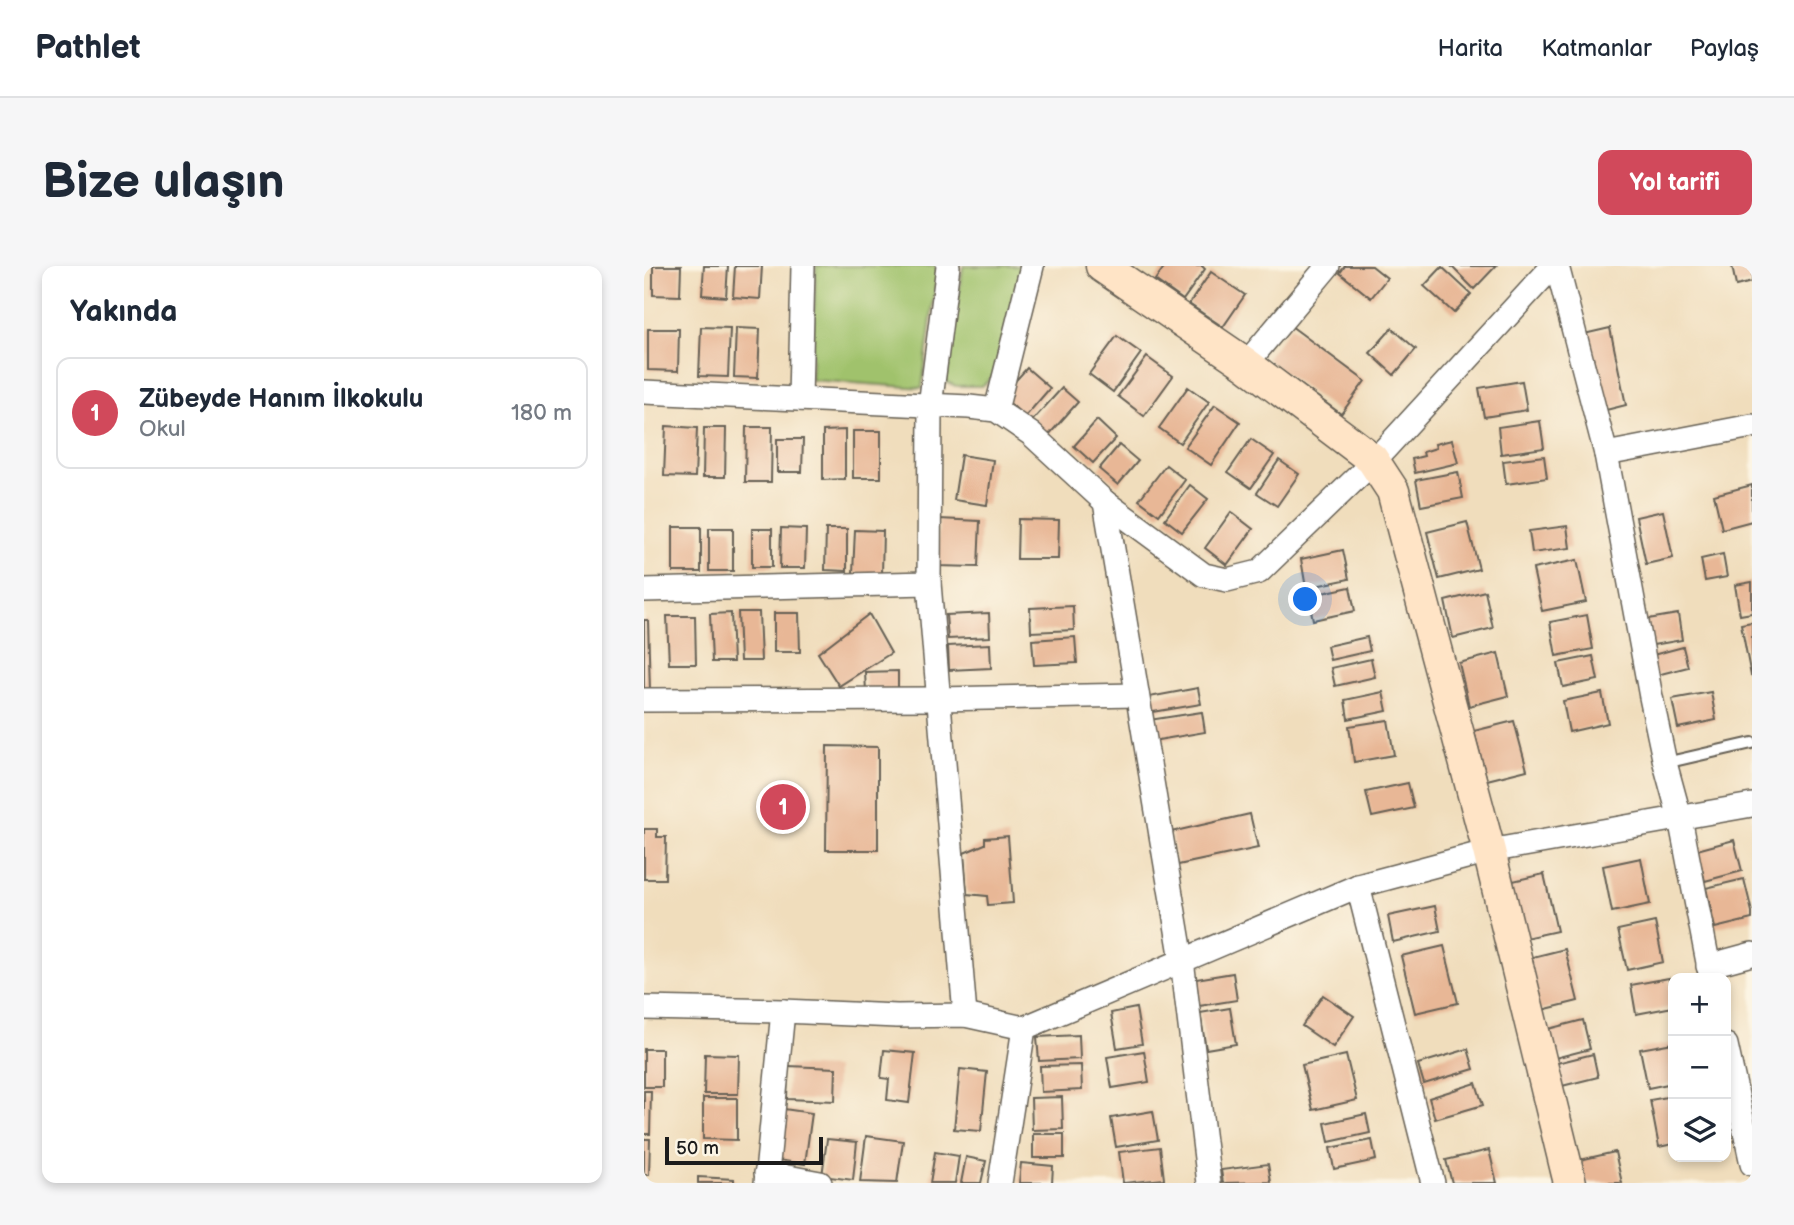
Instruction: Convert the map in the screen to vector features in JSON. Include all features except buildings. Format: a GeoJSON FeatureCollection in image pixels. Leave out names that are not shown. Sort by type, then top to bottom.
{"type":"FeatureCollection","features":[{"type":"Feature","properties":{"kind":"street"},"geometry":{"type":"LineString","coordinates":[[800,399],[803,266]]}},
{"type":"Feature","properties":{"kind":"street"},"geometry":{"type":"LineString","coordinates":[[948,266],[930,406],[929,583],[965,1015]]}},
{"type":"Feature","properties":{"kind":"street"},"geometry":{"type":"LineString","coordinates":[[996,410],[1032,266]]}},
{"type":"Feature","properties":{"kind":"street"},"geometry":{"type":"LineString","coordinates":[[1102,266],[1247,364],[1374,461],[1393,491],[1489,851],[1570,1183]]}},
{"type":"Feature","properties":{"kind":"street"},"geometry":{"type":"LineString","coordinates":[[1247,364],[1328,266]]}},
{"type":"Feature","properties":{"kind":"street"},"geometry":{"type":"LineString","coordinates":[[644,392],[996,410],[1031,434],[1105,502],[1204,575],[1227,580],[1259,572],[1374,461],[1555,266]]}},
{"type":"Feature","properties":{"kind":"street"},"geometry":{"type":"LineString","coordinates":[[1555,266],[1606,454],[1651,697],[1680,818],[1710,972],[1752,954]]}},
{"type":"Feature","properties":{"kind":"street"},"geometry":{"type":"LineString","coordinates":[[1606,454],[1752,426]]}},
{"type":"Feature","properties":{"kind":"street"},"geometry":{"type":"LineString","coordinates":[[1105,502],[1182,960],[1209,1183]]}},
{"type":"Feature","properties":{"kind":"street"},"geometry":{"type":"LineString","coordinates":[[644,590],[929,583]]}},
{"type":"Feature","properties":{"kind":"street"},"geometry":{"type":"LineString","coordinates":[[644,700],[1137,695]]}},
{"type":"Feature","properties":{"kind":"street"},"geometry":{"type":"LineString","coordinates":[[644,1008],[897,1016],[965,1015],[1024,1028],[1358,886],[1489,851],[1752,805]]}},
{"type":"Feature","properties":{"kind":"street"},"geometry":{"type":"LineString","coordinates":[[1358,886],[1433,1183]]}},
{"type":"Feature","properties":{"kind":"street"},"geometry":{"type":"LineString","coordinates":[[783,1011],[766,1178],[820,1183]]}},
{"type":"Feature","properties":{"kind":"street"},"geometry":{"type":"LineString","coordinates":[[1000,1183],[1024,1028]]}},
{"type":"Feature","properties":{"kind":"street"},"geometry":{"type":"LineString","coordinates":[[1731,1068],[1752,1164]]}},
{"type":"Feature","properties":{"kind":"lane"},"geometry":{"type":"LineString","coordinates":[[1665,763],[1752,743]]}},
{"type":"Feature","properties":{"kind":"green space"},"geometry":{"type":"Polygon","coordinates":[[[816,266],[938,266],[922,388],[811,380],[816,266]]]}},
{"type":"Feature","properties":{"kind":"green space"},"geometry":{"type":"Polygon","coordinates":[[[963,266],[1023,266],[1003,368],[982,386],[956,386],[946,382],[963,266]]]}},
{"type":"Feature","properties":{"kind":"place","name":"Zübeyde Hanım İlkokulu"},"geometry":{"type":"Point","coordinates":[783,807]}}]}
